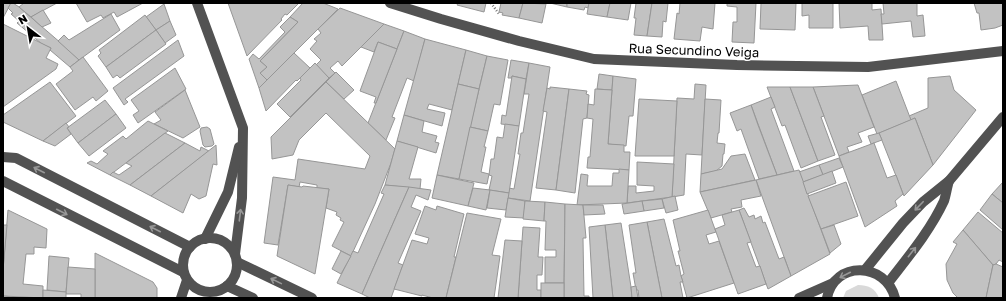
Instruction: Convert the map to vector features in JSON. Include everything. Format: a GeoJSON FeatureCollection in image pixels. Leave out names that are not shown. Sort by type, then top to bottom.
{"type":"FeatureCollection","features":[{"type":"Feature","properties":{"kind":"street"},"geometry":{"type":"LineString","coordinates":[[197,3],[243,128],[242,198],[236,271],[233,279],[220,291]]}},
{"type":"Feature","properties":{"kind":"street","name":"Rua Secundino Veiga"},"geometry":{"type":"LineString","coordinates":[[390,3],[512,39],[594,59],[737,65],[868,67],[1003,51]]}},
{"type":"Feature","properties":{"kind":"street"},"geometry":{"type":"LineString","coordinates":[[865,270],[908,218],[923,202],[949,180],[1003,117]]}},
{"type":"Feature","properties":{"kind":"street"},"geometry":{"type":"LineString","coordinates":[[206,238],[228,192],[243,128]]}},
{"type":"Feature","properties":{"kind":"street"},"geometry":{"type":"LineString","coordinates":[[3,157],[16,158],[190,247]]}},
{"type":"Feature","properties":{"kind":"street"},"geometry":{"type":"LineString","coordinates":[[888,283],[921,241],[937,214],[944,200],[949,180]]}},
{"type":"Feature","properties":{"kind":"street"},"geometry":{"type":"LineString","coordinates":[[3,181],[185,276],[193,287],[202,291],[220,291],[252,298]]}},
{"type":"Feature","properties":{"kind":"street"},"geometry":{"type":"LineString","coordinates":[[181,298],[185,276],[183,263],[185,254],[197,241],[206,238],[214,238],[223,241],[230,247],[236,258],[312,298]]}},
{"type":"Feature","properties":{"kind":"street"},"geometry":{"type":"LineString","coordinates":[[800,298],[833,283],[842,275],[853,271],[865,270],[878,274],[888,283],[897,298]]}},
{"type":"Feature","properties":{"kind":"street"},"geometry":{"type":"LineString","coordinates":[[827,298],[833,283]]}},
{"type":"Feature","properties":{"kind":"shaded area"},"geometry":{"type":"Polygon","coordinates":[[[858,285],[871,288],[879,298],[843,298],[846,291],[858,285]]]}},
{"type":"Feature","properties":{"kind":"building"},"geometry":{"type":"Polygon","coordinates":[[[3,3],[11,3],[3,18],[3,3]]]}},
{"type":"Feature","properties":{"kind":"building"},"geometry":{"type":"Polygon","coordinates":[[[11,3],[19,7],[79,60],[70,67],[50,50],[51,48],[42,44],[17,23],[19,21],[11,14],[13,13],[8,8],[11,3]]]}},
{"type":"Feature","properties":{"kind":"building"},"geometry":{"type":"Polygon","coordinates":[[[24,3],[57,3],[31,17],[19,7],[24,3]]]}},
{"type":"Feature","properties":{"kind":"building"},"geometry":{"type":"Polygon","coordinates":[[[76,3],[143,3],[117,17],[114,12],[103,18],[101,15],[87,22],[76,3]]]}},
{"type":"Feature","properties":{"kind":"building"},"geometry":{"type":"Polygon","coordinates":[[[228,3],[299,3],[287,15],[285,14],[281,19],[282,20],[247,56],[228,3]]]}},
{"type":"Feature","properties":{"kind":"building"},"geometry":{"type":"Polygon","coordinates":[[[303,3],[323,3],[338,9],[267,80],[260,73],[267,67],[260,61],[298,22],[290,17],[303,3]]]}},
{"type":"Feature","properties":{"kind":"building"},"geometry":{"type":"Polygon","coordinates":[[[458,3],[486,3],[484,12],[457,5],[458,3]]]}},
{"type":"Feature","properties":{"kind":"building"},"geometry":{"type":"Polygon","coordinates":[[[501,3],[523,3],[519,18],[502,15],[503,13],[499,12],[501,3]]]}},
{"type":"Feature","properties":{"kind":"building"},"geometry":{"type":"Polygon","coordinates":[[[523,3],[546,4],[542,23],[519,18],[523,3]]]}},
{"type":"Feature","properties":{"kind":"building"},"geometry":{"type":"Polygon","coordinates":[[[550,3],[567,3],[567,7],[550,3]]]}},
{"type":"Feature","properties":{"kind":"building"},"geometry":{"type":"Polygon","coordinates":[[[567,3],[589,3],[588,8],[585,7],[584,10],[567,7],[567,3]]]}},
{"type":"Feature","properties":{"kind":"building"},"geometry":{"type":"Polygon","coordinates":[[[589,3],[610,3],[607,17],[587,14],[589,3]]]}},
{"type":"Feature","properties":{"kind":"building"},"geometry":{"type":"Polygon","coordinates":[[[610,3],[631,3],[628,20],[607,17],[610,3]]]}},
{"type":"Feature","properties":{"kind":"building"},"geometry":{"type":"Polygon","coordinates":[[[636,3],[652,3],[647,36],[634,35],[636,3]]]}},
{"type":"Feature","properties":{"kind":"building"},"geometry":{"type":"Polygon","coordinates":[[[652,3],[668,3],[666,22],[663,21],[662,37],[647,36],[652,3]]]}},
{"type":"Feature","properties":{"kind":"building"},"geometry":{"type":"Polygon","coordinates":[[[680,3],[715,3],[713,29],[702,27],[700,41],[674,39],[677,13],[679,14],[680,3]]]}},
{"type":"Feature","properties":{"kind":"building"},"geometry":{"type":"Polygon","coordinates":[[[727,3],[756,3],[754,43],[732,42],[733,22],[737,22],[737,7],[727,6],[727,3]]]}},
{"type":"Feature","properties":{"kind":"building"},"geometry":{"type":"Polygon","coordinates":[[[761,3],[796,3],[795,30],[760,29],[761,3]]]}},
{"type":"Feature","properties":{"kind":"building"},"geometry":{"type":"Polygon","coordinates":[[[802,3],[833,3],[833,28],[809,28],[809,15],[802,16],[802,3]]]}},
{"type":"Feature","properties":{"kind":"building"},"geometry":{"type":"Polygon","coordinates":[[[839,3],[872,3],[872,10],[881,9],[883,40],[869,40],[868,26],[840,28],[839,3]]]}},
{"type":"Feature","properties":{"kind":"building"},"geometry":{"type":"Polygon","coordinates":[[[883,3],[917,3],[917,16],[923,15],[925,36],[913,37],[911,21],[882,24],[881,14],[884,14],[883,3]]]}},
{"type":"Feature","properties":{"kind":"building"},"geometry":{"type":"Polygon","coordinates":[[[974,3],[1003,3],[1003,25],[981,30],[979,13],[977,13],[974,3]]]}},
{"type":"Feature","properties":{"kind":"building"},"geometry":{"type":"Polygon","coordinates":[[[164,4],[170,21],[156,30],[146,17],[164,4]]]}},
{"type":"Feature","properties":{"kind":"building"},"geometry":{"type":"Polygon","coordinates":[[[340,8],[384,24],[342,66],[338,61],[330,68],[335,73],[329,78],[316,65],[321,60],[310,49],[317,41],[314,39],[321,33],[318,29],[340,8]]]}},
{"type":"Feature","properties":{"kind":"building"},"geometry":{"type":"Polygon","coordinates":[[[43,10],[51,23],[42,27],[31,17],[43,10]]]}},
{"type":"Feature","properties":{"kind":"building"},"geometry":{"type":"Polygon","coordinates":[[[111,14],[120,30],[79,60],[58,41],[64,35],[69,40],[111,14]]]}},
{"type":"Feature","properties":{"kind":"building"},"geometry":{"type":"Polygon","coordinates":[[[145,15],[156,30],[106,67],[98,56],[101,53],[99,50],[145,15]]]}},
{"type":"Feature","properties":{"kind":"building"},"geometry":{"type":"Polygon","coordinates":[[[290,17],[298,22],[260,61],[267,67],[260,73],[267,80],[259,88],[249,59],[253,54],[259,59],[285,32],[280,27],[290,17]]]}},
{"type":"Feature","properties":{"kind":"building"},"geometry":{"type":"Polygon","coordinates":[[[170,21],[176,35],[165,43],[156,30],[170,21]]]}},
{"type":"Feature","properties":{"kind":"building"},"geometry":{"type":"Polygon","coordinates":[[[3,24],[51,48],[46,58],[58,64],[56,69],[3,107],[3,24]]]}},
{"type":"Feature","properties":{"kind":"building"},"geometry":{"type":"Polygon","coordinates":[[[384,24],[404,31],[397,49],[378,42],[374,52],[361,47],[384,24]]]}},
{"type":"Feature","properties":{"kind":"building"},"geometry":{"type":"Polygon","coordinates":[[[156,30],[166,44],[120,78],[117,75],[113,78],[106,67],[156,30]]]}},
{"type":"Feature","properties":{"kind":"building"},"geometry":{"type":"Polygon","coordinates":[[[404,31],[425,39],[414,81],[407,78],[392,117],[395,118],[386,140],[368,123],[404,31]]]}},
{"type":"Feature","properties":{"kind":"building"},"geometry":{"type":"Polygon","coordinates":[[[425,39],[466,50],[452,110],[429,104],[427,109],[445,113],[442,126],[404,115],[425,39]]]}},
{"type":"Feature","properties":{"kind":"building"},"geometry":{"type":"Polygon","coordinates":[[[178,40],[184,56],[125,99],[128,102],[124,105],[113,88],[178,40]]]}},
{"type":"Feature","properties":{"kind":"building"},"geometry":{"type":"Polygon","coordinates":[[[378,42],[397,49],[376,103],[374,103],[376,97],[360,91],[378,42]]]}},
{"type":"Feature","properties":{"kind":"building"},"geometry":{"type":"Polygon","coordinates":[[[466,50],[487,56],[479,89],[458,84],[466,50]]]}},
{"type":"Feature","properties":{"kind":"building"},"geometry":{"type":"Polygon","coordinates":[[[294,53],[310,68],[297,81],[296,80],[266,111],[259,88],[294,53]]]}},
{"type":"Feature","properties":{"kind":"building"},"geometry":{"type":"Polygon","coordinates":[[[487,56],[508,60],[500,105],[494,104],[488,131],[470,127],[487,56]]]}},
{"type":"Feature","properties":{"kind":"building"},"geometry":{"type":"Polygon","coordinates":[[[83,57],[108,91],[96,101],[93,97],[75,110],[56,84],[73,71],[70,67],[83,57]]]}},
{"type":"Feature","properties":{"kind":"building"},"geometry":{"type":"Polygon","coordinates":[[[511,60],[529,63],[526,79],[512,76],[512,78],[508,78],[511,60]]]}},
{"type":"Feature","properties":{"kind":"building"},"geometry":{"type":"Polygon","coordinates":[[[315,63],[329,78],[290,117],[277,104],[301,80],[300,78],[315,63]]]}},
{"type":"Feature","properties":{"kind":"building"},"geometry":{"type":"Polygon","coordinates":[[[529,63],[550,67],[530,201],[508,198],[509,188],[514,189],[520,154],[518,154],[521,133],[523,133],[529,94],[524,94],[529,63]]]}},
{"type":"Feature","properties":{"kind":"building"},"geometry":{"type":"Polygon","coordinates":[[[175,68],[186,89],[138,123],[133,115],[139,111],[131,100],[175,68]]]}},
{"type":"Feature","properties":{"kind":"building"},"geometry":{"type":"Polygon","coordinates":[[[336,72],[354,90],[344,99],[326,82],[336,72]]]}},
{"type":"Feature","properties":{"kind":"building"},"geometry":{"type":"Polygon","coordinates":[[[599,74],[613,76],[612,90],[597,89],[599,74]]]}},
{"type":"Feature","properties":{"kind":"building"},"geometry":{"type":"Polygon","coordinates":[[[512,76],[526,79],[519,126],[501,124],[502,115],[506,116],[512,76]]]}},
{"type":"Feature","properties":{"kind":"building"},"geometry":{"type":"Polygon","coordinates":[[[613,76],[636,79],[633,116],[629,116],[626,146],[608,144],[613,76]]]}},
{"type":"Feature","properties":{"kind":"building"},"geometry":{"type":"Polygon","coordinates":[[[950,76],[954,90],[976,110],[933,165],[915,118],[911,120],[909,116],[928,108],[928,78],[950,76]]]}},
{"type":"Feature","properties":{"kind":"building"},"geometry":{"type":"Polygon","coordinates":[[[896,81],[911,120],[877,134],[862,95],[896,81]]]}},
{"type":"Feature","properties":{"kind":"building"},"geometry":{"type":"Polygon","coordinates":[[[50,82],[76,116],[43,141],[3,122],[3,115],[50,82]]]}},
{"type":"Feature","properties":{"kind":"building"},"geometry":{"type":"Polygon","coordinates":[[[326,82],[395,149],[375,204],[351,256],[332,246],[344,222],[336,215],[337,212],[326,208],[329,189],[317,188],[317,185],[300,182],[299,187],[288,185],[278,245],[264,243],[273,177],[295,180],[298,159],[365,169],[370,156],[326,113],[299,140],[293,155],[272,159],[271,137],[326,82]]]}},
{"type":"Feature","properties":{"kind":"building"},"geometry":{"type":"Polygon","coordinates":[[[458,84],[479,89],[459,179],[437,175],[458,84]]]}},
{"type":"Feature","properties":{"kind":"building"},"geometry":{"type":"Polygon","coordinates":[[[695,84],[706,85],[702,155],[686,154],[684,195],[672,197],[677,98],[694,99],[695,84]]]}},
{"type":"Feature","properties":{"kind":"building"},"geometry":{"type":"Polygon","coordinates":[[[858,85],[874,127],[858,133],[862,142],[847,147],[849,152],[839,156],[813,87],[858,85]]]}},
{"type":"Feature","properties":{"kind":"building"},"geometry":{"type":"Polygon","coordinates":[[[550,87],[569,89],[556,190],[536,188],[547,112],[543,111],[547,88],[550,89],[550,87]]]}},
{"type":"Feature","properties":{"kind":"building"},"geometry":{"type":"Polygon","coordinates":[[[767,87],[790,87],[818,161],[801,168],[785,125],[782,126],[767,87]]]}},
{"type":"Feature","properties":{"kind":"building"},"geometry":{"type":"Polygon","coordinates":[[[790,87],[813,87],[824,116],[821,117],[835,155],[818,161],[790,87]]]}},
{"type":"Feature","properties":{"kind":"building"},"geometry":{"type":"Polygon","coordinates":[[[569,89],[587,91],[586,94],[589,95],[587,118],[583,119],[575,193],[556,190],[569,89]]]}},
{"type":"Feature","properties":{"kind":"building"},"geometry":{"type":"Polygon","coordinates":[[[595,89],[612,90],[608,144],[624,145],[624,152],[630,152],[629,170],[587,168],[588,157],[590,157],[593,119],[587,118],[588,104],[594,105],[595,89]]]}},
{"type":"Feature","properties":{"kind":"building"},"geometry":{"type":"Polygon","coordinates":[[[185,90],[200,127],[183,138],[154,124],[161,120],[155,112],[185,90]]]}},
{"type":"Feature","properties":{"kind":"building"},"geometry":{"type":"Polygon","coordinates":[[[771,97],[775,107],[771,109],[794,171],[777,175],[751,105],[771,97]]]}},
{"type":"Feature","properties":{"kind":"building"},"geometry":{"type":"Polygon","coordinates":[[[639,99],[677,101],[674,156],[635,156],[639,99]]]}},
{"type":"Feature","properties":{"kind":"building"},"geometry":{"type":"Polygon","coordinates":[[[705,99],[721,100],[717,143],[725,144],[722,166],[716,171],[701,174],[705,99]]]}},
{"type":"Feature","properties":{"kind":"building"},"geometry":{"type":"Polygon","coordinates":[[[105,100],[116,114],[78,143],[67,128],[105,100]]]}},
{"type":"Feature","properties":{"kind":"building"},"geometry":{"type":"Polygon","coordinates":[[[751,105],[777,175],[759,179],[741,129],[737,131],[730,113],[751,105]]]}},
{"type":"Feature","properties":{"kind":"building"},"geometry":{"type":"Polygon","coordinates":[[[116,114],[126,128],[89,156],[78,143],[116,114]]]}},
{"type":"Feature","properties":{"kind":"building"},"geometry":{"type":"Polygon","coordinates":[[[404,115],[424,121],[422,132],[437,136],[435,142],[439,143],[436,153],[397,141],[404,115]]]}},
{"type":"Feature","properties":{"kind":"building"},"geometry":{"type":"Polygon","coordinates":[[[915,118],[933,165],[904,196],[879,133],[915,118]]]}},
{"type":"Feature","properties":{"kind":"building"},"geometry":{"type":"Polygon","coordinates":[[[148,121],[168,131],[110,175],[87,163],[91,161],[97,164],[108,154],[103,151],[123,136],[126,139],[148,121]]]}},
{"type":"Feature","properties":{"kind":"building"},"geometry":{"type":"Polygon","coordinates":[[[66,123],[71,134],[55,146],[43,141],[66,123]]]}},
{"type":"Feature","properties":{"kind":"building"},"geometry":{"type":"Polygon","coordinates":[[[505,124],[519,126],[509,193],[489,190],[492,176],[489,175],[491,159],[494,159],[497,137],[503,138],[505,124]]]}},
{"type":"Feature","properties":{"kind":"building"},"geometry":{"type":"Polygon","coordinates":[[[207,127],[210,129],[214,144],[212,146],[205,147],[203,145],[200,131],[201,128],[207,127]]]}},
{"type":"Feature","properties":{"kind":"building"},"geometry":{"type":"Polygon","coordinates":[[[470,127],[488,131],[484,147],[486,147],[481,172],[489,174],[487,184],[459,179],[470,127]]]}},
{"type":"Feature","properties":{"kind":"building"},"geometry":{"type":"Polygon","coordinates":[[[165,133],[185,143],[130,185],[110,175],[113,172],[119,175],[132,166],[126,163],[165,133]]]}},
{"type":"Feature","properties":{"kind":"building"},"geometry":{"type":"Polygon","coordinates":[[[879,133],[882,140],[871,144],[868,136],[879,133]]]}},
{"type":"Feature","properties":{"kind":"building"},"geometry":{"type":"Polygon","coordinates":[[[397,141],[418,147],[409,179],[421,179],[420,189],[385,185],[397,141]]]}},
{"type":"Feature","properties":{"kind":"building"},"geometry":{"type":"Polygon","coordinates":[[[185,143],[200,151],[201,147],[209,151],[151,196],[130,185],[185,143]]]}},
{"type":"Feature","properties":{"kind":"building"},"geometry":{"type":"Polygon","coordinates":[[[874,143],[887,178],[896,175],[903,194],[895,201],[897,206],[865,227],[839,156],[874,143]]]}},
{"type":"Feature","properties":{"kind":"building"},"geometry":{"type":"Polygon","coordinates":[[[216,145],[217,165],[213,164],[206,196],[199,199],[191,194],[183,213],[151,196],[216,145]]]}},
{"type":"Feature","properties":{"kind":"building"},"geometry":{"type":"Polygon","coordinates":[[[745,154],[755,180],[700,192],[701,174],[722,169],[731,156],[745,154]]]}},
{"type":"Feature","properties":{"kind":"building"},"geometry":{"type":"Polygon","coordinates":[[[839,158],[843,167],[823,175],[819,165],[839,158]]]}},
{"type":"Feature","properties":{"kind":"building"},"geometry":{"type":"Polygon","coordinates":[[[637,162],[674,164],[672,197],[627,203],[628,186],[636,186],[636,193],[654,191],[654,186],[637,185],[637,162]]]}},
{"type":"Feature","properties":{"kind":"building"},"geometry":{"type":"Polygon","coordinates":[[[819,165],[823,175],[803,182],[799,172],[819,165]]]}},
{"type":"Feature","properties":{"kind":"building"},"geometry":{"type":"Polygon","coordinates":[[[619,169],[629,170],[627,203],[577,205],[581,174],[588,175],[587,186],[612,186],[613,173],[619,173],[619,169]]]}},
{"type":"Feature","properties":{"kind":"building"},"geometry":{"type":"Polygon","coordinates":[[[799,170],[830,254],[791,276],[756,180],[799,170]]]}},
{"type":"Feature","properties":{"kind":"building"},"geometry":{"type":"Polygon","coordinates":[[[832,171],[836,183],[807,194],[803,182],[832,171]]]}},
{"type":"Feature","properties":{"kind":"building"},"geometry":{"type":"Polygon","coordinates":[[[437,175],[474,183],[468,206],[432,198],[437,175]]]}},
{"type":"Feature","properties":{"kind":"building"},"geometry":{"type":"Polygon","coordinates":[[[756,180],[761,196],[741,200],[742,207],[731,209],[732,212],[711,218],[700,192],[756,180]]]}},
{"type":"Feature","properties":{"kind":"building"},"geometry":{"type":"Polygon","coordinates":[[[846,182],[858,216],[821,229],[808,196],[846,182]]]}},
{"type":"Feature","properties":{"kind":"building"},"geometry":{"type":"Polygon","coordinates":[[[1003,182],[1003,203],[992,194],[1003,182]]]}},
{"type":"Feature","properties":{"kind":"building"},"geometry":{"type":"Polygon","coordinates":[[[288,185],[329,189],[315,274],[277,256],[288,185]]]}},
{"type":"Feature","properties":{"kind":"building"},"geometry":{"type":"Polygon","coordinates":[[[385,185],[409,187],[362,294],[337,283],[353,251],[358,253],[384,194],[381,193],[385,185]]]}},
{"type":"Feature","properties":{"kind":"building"},"geometry":{"type":"Polygon","coordinates":[[[409,187],[431,190],[428,200],[416,195],[411,207],[421,211],[398,263],[403,265],[391,298],[370,298],[362,294],[409,187]]]}},
{"type":"Feature","properties":{"kind":"building"},"geometry":{"type":"Polygon","coordinates":[[[473,188],[490,190],[486,210],[468,206],[473,188]]]}},
{"type":"Feature","properties":{"kind":"building"},"geometry":{"type":"Polygon","coordinates":[[[490,190],[509,193],[506,210],[487,208],[490,190]]]}},
{"type":"Feature","properties":{"kind":"building"},"geometry":{"type":"Polygon","coordinates":[[[992,194],[1003,203],[1003,230],[980,210],[992,194]]]}},
{"type":"Feature","properties":{"kind":"building"},"geometry":{"type":"Polygon","coordinates":[[[675,196],[678,210],[666,213],[662,199],[675,196]]]}},
{"type":"Feature","properties":{"kind":"building"},"geometry":{"type":"Polygon","coordinates":[[[508,198],[525,201],[524,218],[505,217],[508,198]]]}},
{"type":"Feature","properties":{"kind":"building"},"geometry":{"type":"Polygon","coordinates":[[[662,199],[664,208],[644,211],[642,201],[662,199]]]}},
{"type":"Feature","properties":{"kind":"building"},"geometry":{"type":"Polygon","coordinates":[[[525,201],[545,202],[544,221],[523,219],[525,201]]]}},
{"type":"Feature","properties":{"kind":"building"},"geometry":{"type":"Polygon","coordinates":[[[642,201],[644,211],[624,214],[622,204],[642,201]]]}},
{"type":"Feature","properties":{"kind":"building"},"geometry":{"type":"Polygon","coordinates":[[[545,202],[565,204],[564,283],[545,283],[545,257],[556,257],[556,250],[545,250],[545,202]]]}},
{"type":"Feature","properties":{"kind":"building"},"geometry":{"type":"Polygon","coordinates":[[[565,204],[583,205],[586,238],[583,238],[584,296],[589,296],[589,298],[564,298],[565,204]]]}},
{"type":"Feature","properties":{"kind":"building"},"geometry":{"type":"Polygon","coordinates":[[[583,205],[603,205],[605,214],[584,215],[583,205]]]}},
{"type":"Feature","properties":{"kind":"building"},"geometry":{"type":"Polygon","coordinates":[[[425,206],[436,210],[437,206],[464,214],[446,298],[433,298],[394,289],[412,240],[427,244],[429,238],[415,234],[425,206]]]}},
{"type":"Feature","properties":{"kind":"building"},"geometry":{"type":"Polygon","coordinates":[[[744,208],[749,217],[754,215],[755,219],[761,216],[763,223],[765,222],[779,259],[784,257],[791,276],[768,289],[739,210],[744,208]]]}},
{"type":"Feature","properties":{"kind":"building"},"geometry":{"type":"Polygon","coordinates":[[[8,210],[47,229],[46,248],[34,247],[34,254],[26,254],[23,284],[43,286],[43,298],[3,296],[3,270],[8,210]]]}},
{"type":"Feature","properties":{"kind":"building"},"geometry":{"type":"Polygon","coordinates":[[[708,210],[716,232],[706,235],[709,244],[719,241],[734,283],[687,298],[681,276],[684,274],[678,251],[680,251],[673,220],[708,210]]]}},
{"type":"Feature","properties":{"kind":"building"},"geometry":{"type":"Polygon","coordinates":[[[739,210],[751,242],[747,243],[756,267],[760,266],[766,284],[738,294],[715,229],[725,225],[722,215],[739,210]]]}},
{"type":"Feature","properties":{"kind":"building"},"geometry":{"type":"Polygon","coordinates":[[[978,212],[1003,233],[1003,262],[999,260],[993,265],[963,230],[978,212]]]}},
{"type":"Feature","properties":{"kind":"building"},"geometry":{"type":"Polygon","coordinates":[[[467,213],[501,219],[492,255],[500,256],[494,298],[446,298],[467,213]]]}},
{"type":"Feature","properties":{"kind":"building"},"geometry":{"type":"Polygon","coordinates":[[[664,219],[676,266],[679,265],[683,282],[680,282],[683,298],[662,298],[647,222],[664,219]]]}},
{"type":"Feature","properties":{"kind":"building"},"geometry":{"type":"Polygon","coordinates":[[[647,222],[662,298],[639,298],[638,290],[636,290],[633,273],[636,273],[629,225],[647,222]]]}},
{"type":"Feature","properties":{"kind":"building"},"geometry":{"type":"Polygon","coordinates":[[[621,223],[632,298],[613,298],[605,225],[621,223]]]}},
{"type":"Feature","properties":{"kind":"building"},"geometry":{"type":"Polygon","coordinates":[[[3,225],[7,225],[3,270],[3,225]]]}},
{"type":"Feature","properties":{"kind":"building"},"geometry":{"type":"Polygon","coordinates":[[[605,225],[613,298],[593,298],[589,227],[605,225]]]}},
{"type":"Feature","properties":{"kind":"building"},"geometry":{"type":"Polygon","coordinates":[[[834,225],[841,244],[830,253],[821,229],[834,225]]]}},
{"type":"Feature","properties":{"kind":"building"},"geometry":{"type":"Polygon","coordinates":[[[523,227],[540,228],[538,257],[543,257],[542,275],[537,275],[537,290],[541,290],[541,298],[518,298],[523,227]]]}},
{"type":"Feature","properties":{"kind":"building"},"geometry":{"type":"Polygon","coordinates":[[[963,230],[993,265],[986,298],[958,298],[953,293],[947,280],[946,264],[957,244],[953,242],[963,230]]]}},
{"type":"Feature","properties":{"kind":"building"},"geometry":{"type":"Polygon","coordinates":[[[505,240],[522,241],[518,298],[498,298],[505,240]]]}},
{"type":"Feature","properties":{"kind":"building"},"geometry":{"type":"Polygon","coordinates":[[[341,251],[351,256],[341,274],[332,269],[341,251]]]}},
{"type":"Feature","properties":{"kind":"building"},"geometry":{"type":"Polygon","coordinates":[[[95,253],[153,282],[157,288],[157,298],[95,298],[95,253]]]}},
{"type":"Feature","properties":{"kind":"building"},"geometry":{"type":"Polygon","coordinates":[[[49,256],[69,258],[66,292],[47,290],[49,256]]]}},
{"type":"Feature","properties":{"kind":"building"},"geometry":{"type":"Polygon","coordinates":[[[996,264],[1003,267],[1003,298],[986,298],[993,265],[996,264]]]}},
{"type":"Feature","properties":{"kind":"building"},"geometry":{"type":"Polygon","coordinates":[[[68,267],[95,269],[95,298],[81,298],[81,294],[66,294],[68,267]]]}},
{"type":"Feature","properties":{"kind":"building"},"geometry":{"type":"Polygon","coordinates":[[[541,283],[564,283],[564,298],[541,298],[541,283]]]}},
{"type":"Feature","properties":{"kind":"building"},"geometry":{"type":"Polygon","coordinates":[[[636,286],[638,298],[632,298],[631,287],[636,286]]]}},
{"type":"Feature","properties":{"kind":"building"},"geometry":{"type":"Polygon","coordinates":[[[43,290],[66,292],[66,298],[43,298],[43,290]]]}},
{"type":"Feature","properties":{"kind":"building"},"geometry":{"type":"Polygon","coordinates":[[[3,296],[23,298],[3,298],[3,296]]]}}]}
